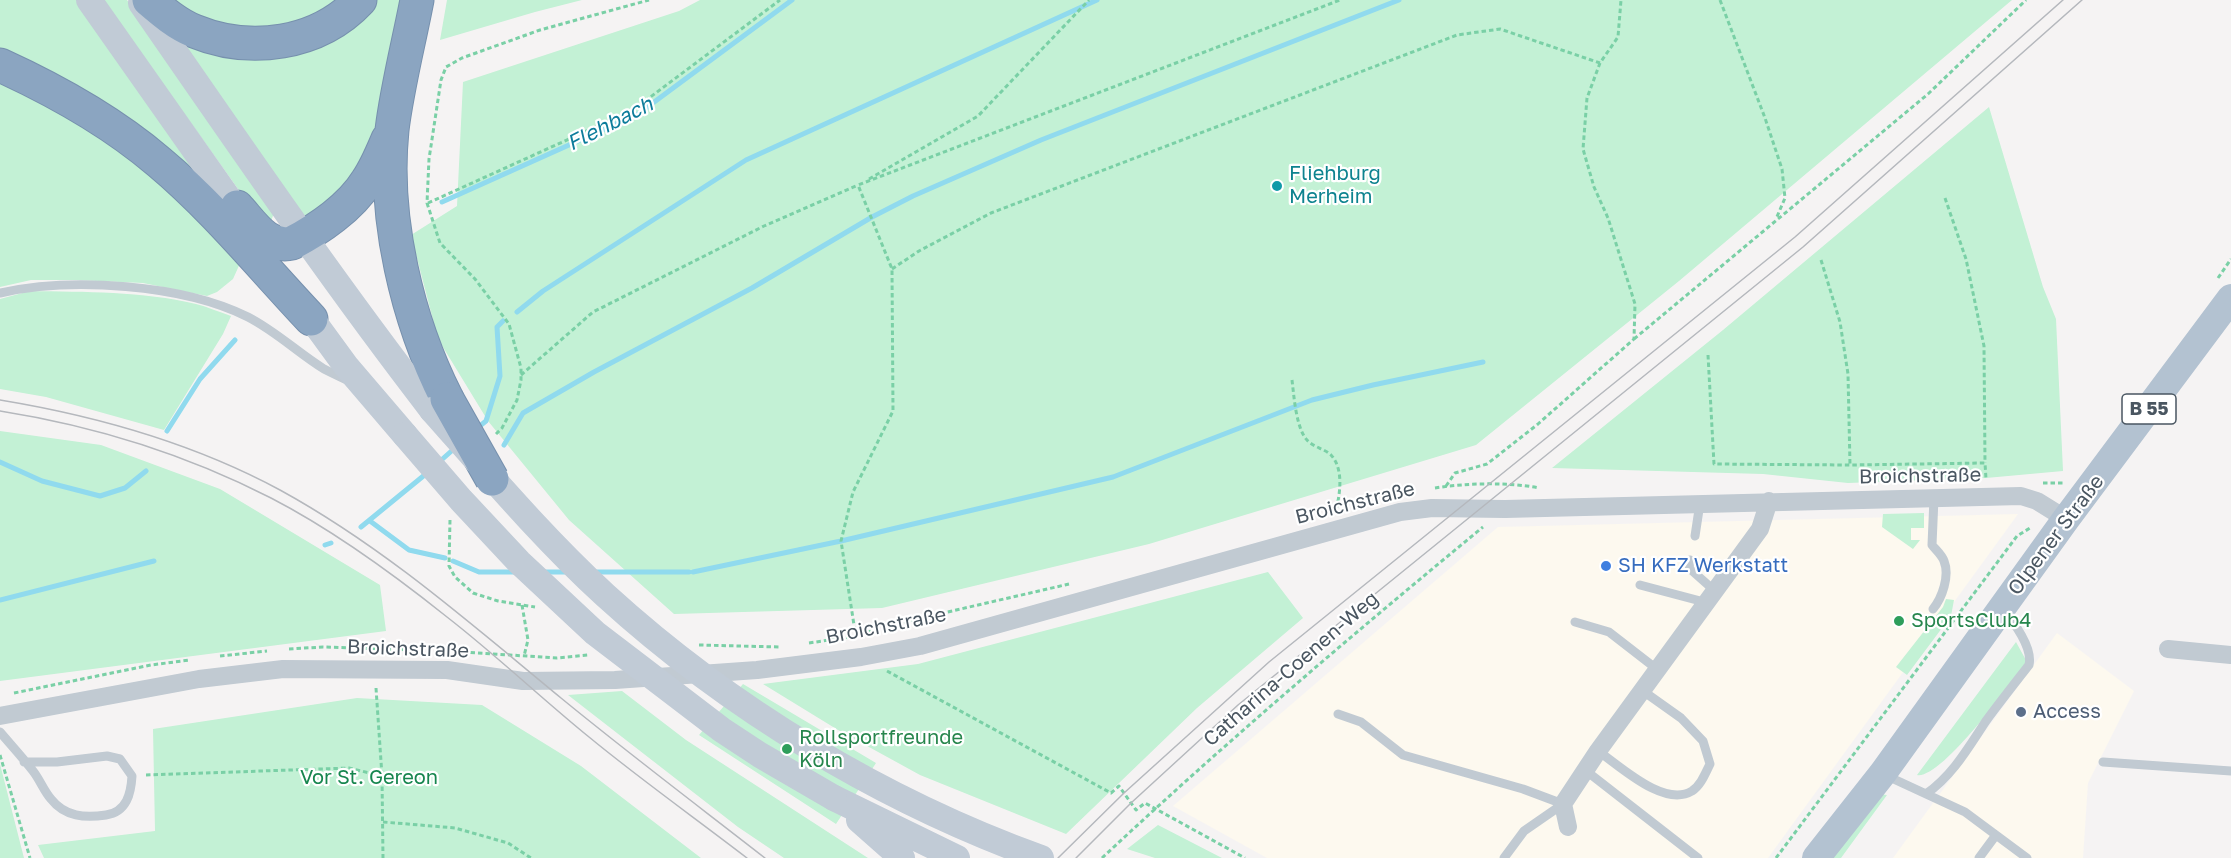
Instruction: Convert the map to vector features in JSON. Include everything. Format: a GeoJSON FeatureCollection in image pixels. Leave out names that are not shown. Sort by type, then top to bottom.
{"type":"FeatureCollection","features":[{"type":"Feature","properties":{"kind":"highway"},"geometry":{"type":"LineString","coordinates":[[149,0],[168,16],[193,31],[220,40],[248,44],[277,43],[304,36],[330,24],[360,0]]}},
{"type":"Feature","properties":{"kind":"highway"},"geometry":{"type":"LineString","coordinates":[[417,0],[392,130],[391,181],[395,232],[404,283],[418,332],[437,380],[439,404],[492,479]]}},
{"type":"Feature","properties":{"kind":"highway"},"geometry":{"type":"LineString","coordinates":[[0,65],[83,107],[158,161],[192,191],[311,319]]}},
{"type":"Feature","properties":{"kind":"highway"},"geometry":{"type":"LineString","coordinates":[[234,204],[268,239],[283,245],[292,243],[342,208],[366,183],[392,130]]}},
{"type":"Feature","properties":{"kind":"main road"},"geometry":{"type":"LineString","coordinates":[[90,0],[234,204],[311,319],[366,390],[461,500],[519,562],[596,633],[722,730],[834,798],[957,858]]}},
{"type":"Feature","properties":{"kind":"main road"},"geometry":{"type":"LineString","coordinates":[[140,0],[303,237],[376,338],[439,404]]}},
{"type":"Feature","properties":{"kind":"main road","name":"Olpener Straße"},"geometry":{"type":"LineString","coordinates":[[1816,858],[1883,773],[2066,519],[2231,298]]}},
{"type":"Feature","properties":{"kind":"main road"},"geometry":{"type":"LineString","coordinates":[[492,479],[605,595],[658,640],[746,705],[824,757],[867,780],[962,826],[1041,858]]}},
{"type":"Feature","properties":{"kind":"main road"},"geometry":{"type":"LineString","coordinates":[[834,798],[902,858]]}},
{"type":"Feature","properties":{"kind":"street","name":"Broichstraße"},"geometry":{"type":"LineString","coordinates":[[0,716],[199,679],[283,669],[447,670],[523,681],[615,680],[757,670],[861,657],[920,646],[1400,512],[1443,508],[1505,509],[1769,501],[2025,497],[2037,501],[2066,519]]}},
{"type":"Feature","properties":{"kind":"street"},"geometry":{"type":"LineString","coordinates":[[1568,826],[1563,804],[1585,770],[1760,529],[1769,501]]}},
{"type":"Feature","properties":{"kind":"street"},"geometry":{"type":"LineString","coordinates":[[2168,649],[2231,655]]}},
{"type":"Feature","properties":{"kind":"lane"},"geometry":{"type":"LineString","coordinates":[[0,293],[35,286],[113,287],[172,293],[204,300],[257,322],[323,368],[366,390]]}},
{"type":"Feature","properties":{"kind":"lane"},"geometry":{"type":"LineString","coordinates":[[1933,609],[1943,592],[1945,567],[1944,560],[1932,545],[1934,498]]}},
{"type":"Feature","properties":{"kind":"lane"},"geometry":{"type":"LineString","coordinates":[[1695,536],[1700,503]]}},
{"type":"Feature","properties":{"kind":"lane"},"geometry":{"type":"LineString","coordinates":[[1690,560],[1689,568],[1712,598]]}},
{"type":"Feature","properties":{"kind":"lane"},"geometry":{"type":"LineString","coordinates":[[1640,585],[1712,598]]}},
{"type":"Feature","properties":{"kind":"lane"},"geometry":{"type":"LineString","coordinates":[[1926,794],[1940,784],[1955,767],[2029,665],[2031,656],[2014,622],[2002,608]]}},
{"type":"Feature","properties":{"kind":"lane"},"geometry":{"type":"LineString","coordinates":[[1575,622],[1610,632],[1658,670]]}},
{"type":"Feature","properties":{"kind":"lane"},"geometry":{"type":"LineString","coordinates":[[1599,751],[1653,790],[1675,795],[1690,792],[1701,782],[1710,764],[1703,741],[1681,718],[1642,691]]}},
{"type":"Feature","properties":{"kind":"lane"},"geometry":{"type":"LineString","coordinates":[[1338,714],[1361,722],[1402,755],[1522,789],[1563,804]]}},
{"type":"Feature","properties":{"kind":"lane"},"geometry":{"type":"LineString","coordinates":[[0,732],[24,762],[33,771],[50,799],[63,811],[87,817],[112,814],[126,802],[131,794],[132,776],[120,759],[107,756],[57,762],[24,762]]}},
{"type":"Feature","properties":{"kind":"lane"},"geometry":{"type":"LineString","coordinates":[[2103,762],[2231,771]]}},
{"type":"Feature","properties":{"kind":"lane"},"geometry":{"type":"LineString","coordinates":[[1585,770],[1698,858]]}},
{"type":"Feature","properties":{"kind":"lane"},"geometry":{"type":"LineString","coordinates":[[1883,773],[1965,812],[2027,858]]}},
{"type":"Feature","properties":{"kind":"lane"},"geometry":{"type":"LineString","coordinates":[[1504,858],[1524,831],[1563,804]]}},
{"type":"Feature","properties":{"kind":"lane"},"geometry":{"type":"LineString","coordinates":[[1979,858],[1996,835]]}},
{"type":"Feature","properties":{"kind":"path"},"geometry":{"type":"LineString","coordinates":[[494,436],[502,428],[517,400],[521,375],[509,324],[475,279],[440,243],[427,203],[429,159],[441,80],[446,67],[462,58],[540,30],[649,0]]}},
{"type":"Feature","properties":{"kind":"path"},"geometry":{"type":"LineString","coordinates":[[427,203],[633,110],[780,0]]}},
{"type":"Feature","properties":{"kind":"path"},"geometry":{"type":"LineString","coordinates":[[858,186],[978,116],[1089,0]]}},
{"type":"Feature","properties":{"kind":"path"},"geometry":{"type":"LineString","coordinates":[[521,375],[592,312],[764,226],[858,186],[1340,0]]}},
{"type":"Feature","properties":{"kind":"path"},"geometry":{"type":"LineString","coordinates":[[1621,0],[1618,38],[1600,63],[1587,98],[1583,149],[1635,304],[1634,339]]}},
{"type":"Feature","properties":{"kind":"path"},"geometry":{"type":"LineString","coordinates":[[1720,0],[1782,169],[1785,198],[1776,221]]}},
{"type":"Feature","properties":{"kind":"path"},"geometry":{"type":"LineString","coordinates":[[1443,508],[1446,486],[1455,472],[1487,464],[1538,424],[1634,339],[1928,94],[2026,0]]}},
{"type":"Feature","properties":{"kind":"path"},"geometry":{"type":"LineString","coordinates":[[892,269],[919,251],[991,213],[1457,35],[1500,29],[1600,63]]}},
{"type":"Feature","properties":{"kind":"path"},"geometry":{"type":"LineString","coordinates":[[858,186],[892,269],[893,411],[853,492],[841,541],[861,657],[1112,793],[1119,786],[1136,810],[1144,803],[1245,858]]}},
{"type":"Feature","properties":{"kind":"path"},"geometry":{"type":"LineString","coordinates":[[1945,198],[1966,260],[1984,346],[1985,463],[1986,478],[1990,483],[1978,483]]}},
{"type":"Feature","properties":{"kind":"path"},"geometry":{"type":"LineString","coordinates":[[1821,260],[1840,322],[1848,374],[1850,465]]}},
{"type":"Feature","properties":{"kind":"path"},"geometry":{"type":"LineString","coordinates":[[1708,355],[1713,464],[1985,463]]}},
{"type":"Feature","properties":{"kind":"path"},"geometry":{"type":"LineString","coordinates":[[1292,380],[1297,414],[1307,440],[1332,456],[1339,471],[1340,492],[1336,512],[1343,510]]}},
{"type":"Feature","properties":{"kind":"path"},"geometry":{"type":"LineString","coordinates":[[2037,483],[2068,483]]}},
{"type":"Feature","properties":{"kind":"path"},"geometry":{"type":"LineString","coordinates":[[1426,490],[1446,486],[1527,486],[1549,491]]}},
{"type":"Feature","properties":{"kind":"path","name":"Catharina-Coenen-Weg"},"geometry":{"type":"LineString","coordinates":[[1102,858],[1315,666],[1505,509]]}},
{"type":"Feature","properties":{"kind":"path"},"geometry":{"type":"LineString","coordinates":[[450,519],[449,566],[455,577],[473,593],[498,602],[544,609]]}},
{"type":"Feature","properties":{"kind":"path"},"geometry":{"type":"LineString","coordinates":[[1776,858],[2017,536],[2033,525]]}},
{"type":"Feature","properties":{"kind":"path"},"geometry":{"type":"LineString","coordinates":[[804,644],[856,636],[887,626],[1077,582]]}},
{"type":"Feature","properties":{"kind":"path"},"geometry":{"type":"LineString","coordinates":[[522,604],[528,640],[524,657]]}},
{"type":"Feature","properties":{"kind":"path"},"geometry":{"type":"LineString","coordinates":[[698,645],[783,647]]}},
{"type":"Feature","properties":{"kind":"path"},"geometry":{"type":"LineString","coordinates":[[288,649],[322,647],[422,650]]}},
{"type":"Feature","properties":{"kind":"path"},"geometry":{"type":"LineString","coordinates":[[219,656],[276,650]]}},
{"type":"Feature","properties":{"kind":"path"},"geometry":{"type":"LineString","coordinates":[[457,652],[557,658],[592,654]]}},
{"type":"Feature","properties":{"kind":"path"},"geometry":{"type":"LineString","coordinates":[[11,694],[151,665],[197,659]]}},
{"type":"Feature","properties":{"kind":"path"},"geometry":{"type":"LineString","coordinates":[[374,668],[382,776],[383,858]]}},
{"type":"Feature","properties":{"kind":"path"},"geometry":{"type":"LineString","coordinates":[[0,755],[30,858]]}},
{"type":"Feature","properties":{"kind":"path"},"geometry":{"type":"LineString","coordinates":[[132,776],[349,768],[382,776]]}},
{"type":"Feature","properties":{"kind":"path"},"geometry":{"type":"LineString","coordinates":[[383,822],[455,828],[508,843],[531,858]]}},
{"type":"Feature","properties":{"kind":"shaded area"},"geometry":{"type":"Polygon","coordinates":[[[2018,514],[1768,858],[1267,858],[1173,806],[1498,527],[2018,514]]]}},
{"type":"Feature","properties":{"kind":"shaded area"},"geometry":{"type":"Polygon","coordinates":[[[2057,633],[2134,691],[2088,783],[2083,858],[1893,858],[2057,633]]]}},
{"type":"Feature","properties":{"kind":"green space"},"geometry":{"type":"Polygon","coordinates":[[[0,0],[78,0],[209,185],[0,59],[0,0]]]}},
{"type":"Feature","properties":{"kind":"green space"},"geometry":{"type":"Polygon","coordinates":[[[99,0],[127,0],[275,210],[269,227],[263,224],[191,123],[148,70],[99,0]]]}},
{"type":"Feature","properties":{"kind":"green space"},"geometry":{"type":"Polygon","coordinates":[[[161,0],[347,0],[317,20],[234,32],[161,0]]]}},
{"type":"Feature","properties":{"kind":"green space"},"geometry":{"type":"Polygon","coordinates":[[[376,0],[405,0],[380,130],[367,164],[309,224],[174,32],[213,48],[362,15],[376,0]]]}},
{"type":"Feature","properties":{"kind":"green space"},"geometry":{"type":"Polygon","coordinates":[[[447,0],[582,0],[440,40],[447,0]]]}},
{"type":"Feature","properties":{"kind":"green space"},"geometry":{"type":"Polygon","coordinates":[[[700,0],[2012,0],[1679,281],[1476,445],[1149,544],[882,608],[674,614],[569,520],[488,421],[438,339],[411,235],[457,206],[463,82],[679,11],[700,0]]]}},
{"type":"Feature","properties":{"kind":"green space"},"geometry":{"type":"Polygon","coordinates":[[[0,78],[130,150],[242,259],[233,279],[217,292],[207,296],[143,283],[76,280],[31,280],[0,287],[0,78]]]}},
{"type":"Feature","properties":{"kind":"green space"},"geometry":{"type":"Polygon","coordinates":[[[1989,107],[2043,287],[2056,319],[2063,471],[1986,478],[1848,483],[1763,474],[1552,468],[1723,330],[1989,107]]]}},
{"type":"Feature","properties":{"kind":"green space"},"geometry":{"type":"Polygon","coordinates":[[[30,291],[113,293],[155,297],[196,304],[231,316],[223,334],[164,430],[46,397],[0,389],[0,299],[30,291]]]}},
{"type":"Feature","properties":{"kind":"green space"},"geometry":{"type":"Polygon","coordinates":[[[0,431],[101,445],[220,489],[380,585],[386,631],[0,681],[0,431]]]}},
{"type":"Feature","properties":{"kind":"green space"},"geometry":{"type":"Polygon","coordinates":[[[1924,513],[1924,528],[1911,528],[1911,540],[1920,540],[1913,549],[1882,527],[1883,514],[1924,513]]]}},
{"type":"Feature","properties":{"kind":"green space"},"geometry":{"type":"Polygon","coordinates":[[[1268,572],[1303,618],[1197,708],[1066,834],[920,775],[838,730],[763,684],[918,664],[1268,572]]]}},
{"type":"Feature","properties":{"kind":"green space"},"geometry":{"type":"Polygon","coordinates":[[[1946,599],[1954,600],[1951,616],[1907,675],[1896,667],[1943,607],[1946,599]]]}},
{"type":"Feature","properties":{"kind":"green space"},"geometry":{"type":"Polygon","coordinates":[[[2016,642],[2027,662],[1958,747],[1928,772],[1917,775],[2016,642]]]}},
{"type":"Feature","properties":{"kind":"green space","name":"Rollsportfreunde Köln"},"geometry":{"type":"Polygon","coordinates":[[[743,684],[876,763],[836,824],[699,735],[743,684]]]}},
{"type":"Feature","properties":{"kind":"green space"},"geometry":{"type":"Polygon","coordinates":[[[622,691],[686,740],[868,858],[784,858],[738,827],[568,695],[622,691]]]}},
{"type":"Feature","properties":{"kind":"green space","name":"Vor St. Gereon"},"geometry":{"type":"Polygon","coordinates":[[[357,698],[482,705],[581,766],[701,858],[44,858],[38,845],[155,831],[153,729],[357,698]]]}},
{"type":"Feature","properties":{"kind":"green space"},"geometry":{"type":"Polygon","coordinates":[[[0,764],[24,858],[0,858],[0,764]]]}},
{"type":"Feature","properties":{"kind":"green space"},"geometry":{"type":"Polygon","coordinates":[[[1879,794],[1887,795],[1841,858],[1832,858],[1879,794]]]}},
{"type":"Feature","properties":{"kind":"green space"},"geometry":{"type":"Polygon","coordinates":[[[1158,825],[1222,858],[1155,858],[1127,849],[1158,825]]]}},
{"type":"Feature","properties":{"kind":"waterway","name":"Flehbach"},"geometry":{"type":"LineString","coordinates":[[442,202],[638,114],[792,0]]}},
{"type":"Feature","properties":{"kind":"waterway"},"geometry":{"type":"LineString","coordinates":[[517,312],[543,291],[746,160],[1097,0]]}},
{"type":"Feature","properties":{"kind":"waterway"},"geometry":{"type":"LineString","coordinates":[[504,445],[523,413],[594,372],[752,288],[872,217],[913,196],[1041,140],[1399,0]]}},
{"type":"Feature","properties":{"kind":"waterway"},"geometry":{"type":"LineString","coordinates":[[476,429],[486,421],[500,376],[497,327],[503,321]]}},
{"type":"Feature","properties":{"kind":"waterway","name":"Flehbach"},"geometry":{"type":"LineString","coordinates":[[167,431],[200,379],[235,340]]}},
{"type":"Feature","properties":{"kind":"waterway"},"geometry":{"type":"LineString","coordinates":[[693,572],[841,541],[1113,477],[1312,400],[1483,362]]}},
{"type":"Feature","properties":{"kind":"waterway"},"geometry":{"type":"LineString","coordinates":[[438,463],[456,447]]}},
{"type":"Feature","properties":{"kind":"waterway","name":"Flehbach"},"geometry":{"type":"LineString","coordinates":[[0,462],[42,481],[100,496],[125,488],[146,471]]}},
{"type":"Feature","properties":{"kind":"waterway"},"geometry":{"type":"LineString","coordinates":[[361,527],[427,473]]}},
{"type":"Feature","properties":{"kind":"waterway"},"geometry":{"type":"LineString","coordinates":[[370,521],[409,550],[445,558]]}},
{"type":"Feature","properties":{"kind":"waterway"},"geometry":{"type":"LineString","coordinates":[[325,545],[331,543]]}},
{"type":"Feature","properties":{"kind":"waterway"},"geometry":{"type":"LineString","coordinates":[[0,600],[154,561]]}},
{"type":"Feature","properties":{"kind":"waterway"},"geometry":{"type":"LineString","coordinates":[[453,561],[479,572],[517,572]]}},
{"type":"Feature","properties":{"kind":"waterway"},"geometry":{"type":"LineString","coordinates":[[542,572],[568,572]]}},
{"type":"Feature","properties":{"kind":"waterway"},"geometry":{"type":"LineString","coordinates":[[593,572],[689,572]]}},
{"type":"Feature","properties":{"kind":"tram line"},"geometry":{"type":"LineString","coordinates":[[1058,858],[1124,793],[1269,662],[1795,237],[2063,0]]}},
{"type":"Feature","properties":{"kind":"tram line"},"geometry":{"type":"LineString","coordinates":[[1076,858],[1131,803],[1238,705],[1803,247],[2082,0]]}},
{"type":"Feature","properties":{"kind":"tram line"},"geometry":{"type":"LineString","coordinates":[[0,400],[108,423],[179,445],[247,473],[318,512],[391,561],[426,588],[612,739],[765,858]]}},
{"type":"Feature","properties":{"kind":"tram line"},"geometry":{"type":"LineString","coordinates":[[0,411],[70,425],[173,455],[239,482],[294,510],[362,553],[426,601],[483,646],[608,753],[747,858]]}},
{"type":"Feature","properties":{"kind":"place","name":"Fliehburg Merheim"},"geometry":{"type":"Point","coordinates":[1277,186]}},
{"type":"Feature","properties":{"kind":"place","name":"SH KFZ Werkstatt"},"geometry":{"type":"Point","coordinates":[1606,566]}},
{"type":"Feature","properties":{"kind":"place","name":"SportsClub4"},"geometry":{"type":"Point","coordinates":[1899,621]}},
{"type":"Feature","properties":{"kind":"place","name":"Access"},"geometry":{"type":"Point","coordinates":[2021,712]}},
{"type":"Feature","properties":{"kind":"place","name":"Rollsportfreunde Köln"},"geometry":{"type":"Point","coordinates":[787,749]}}]}
